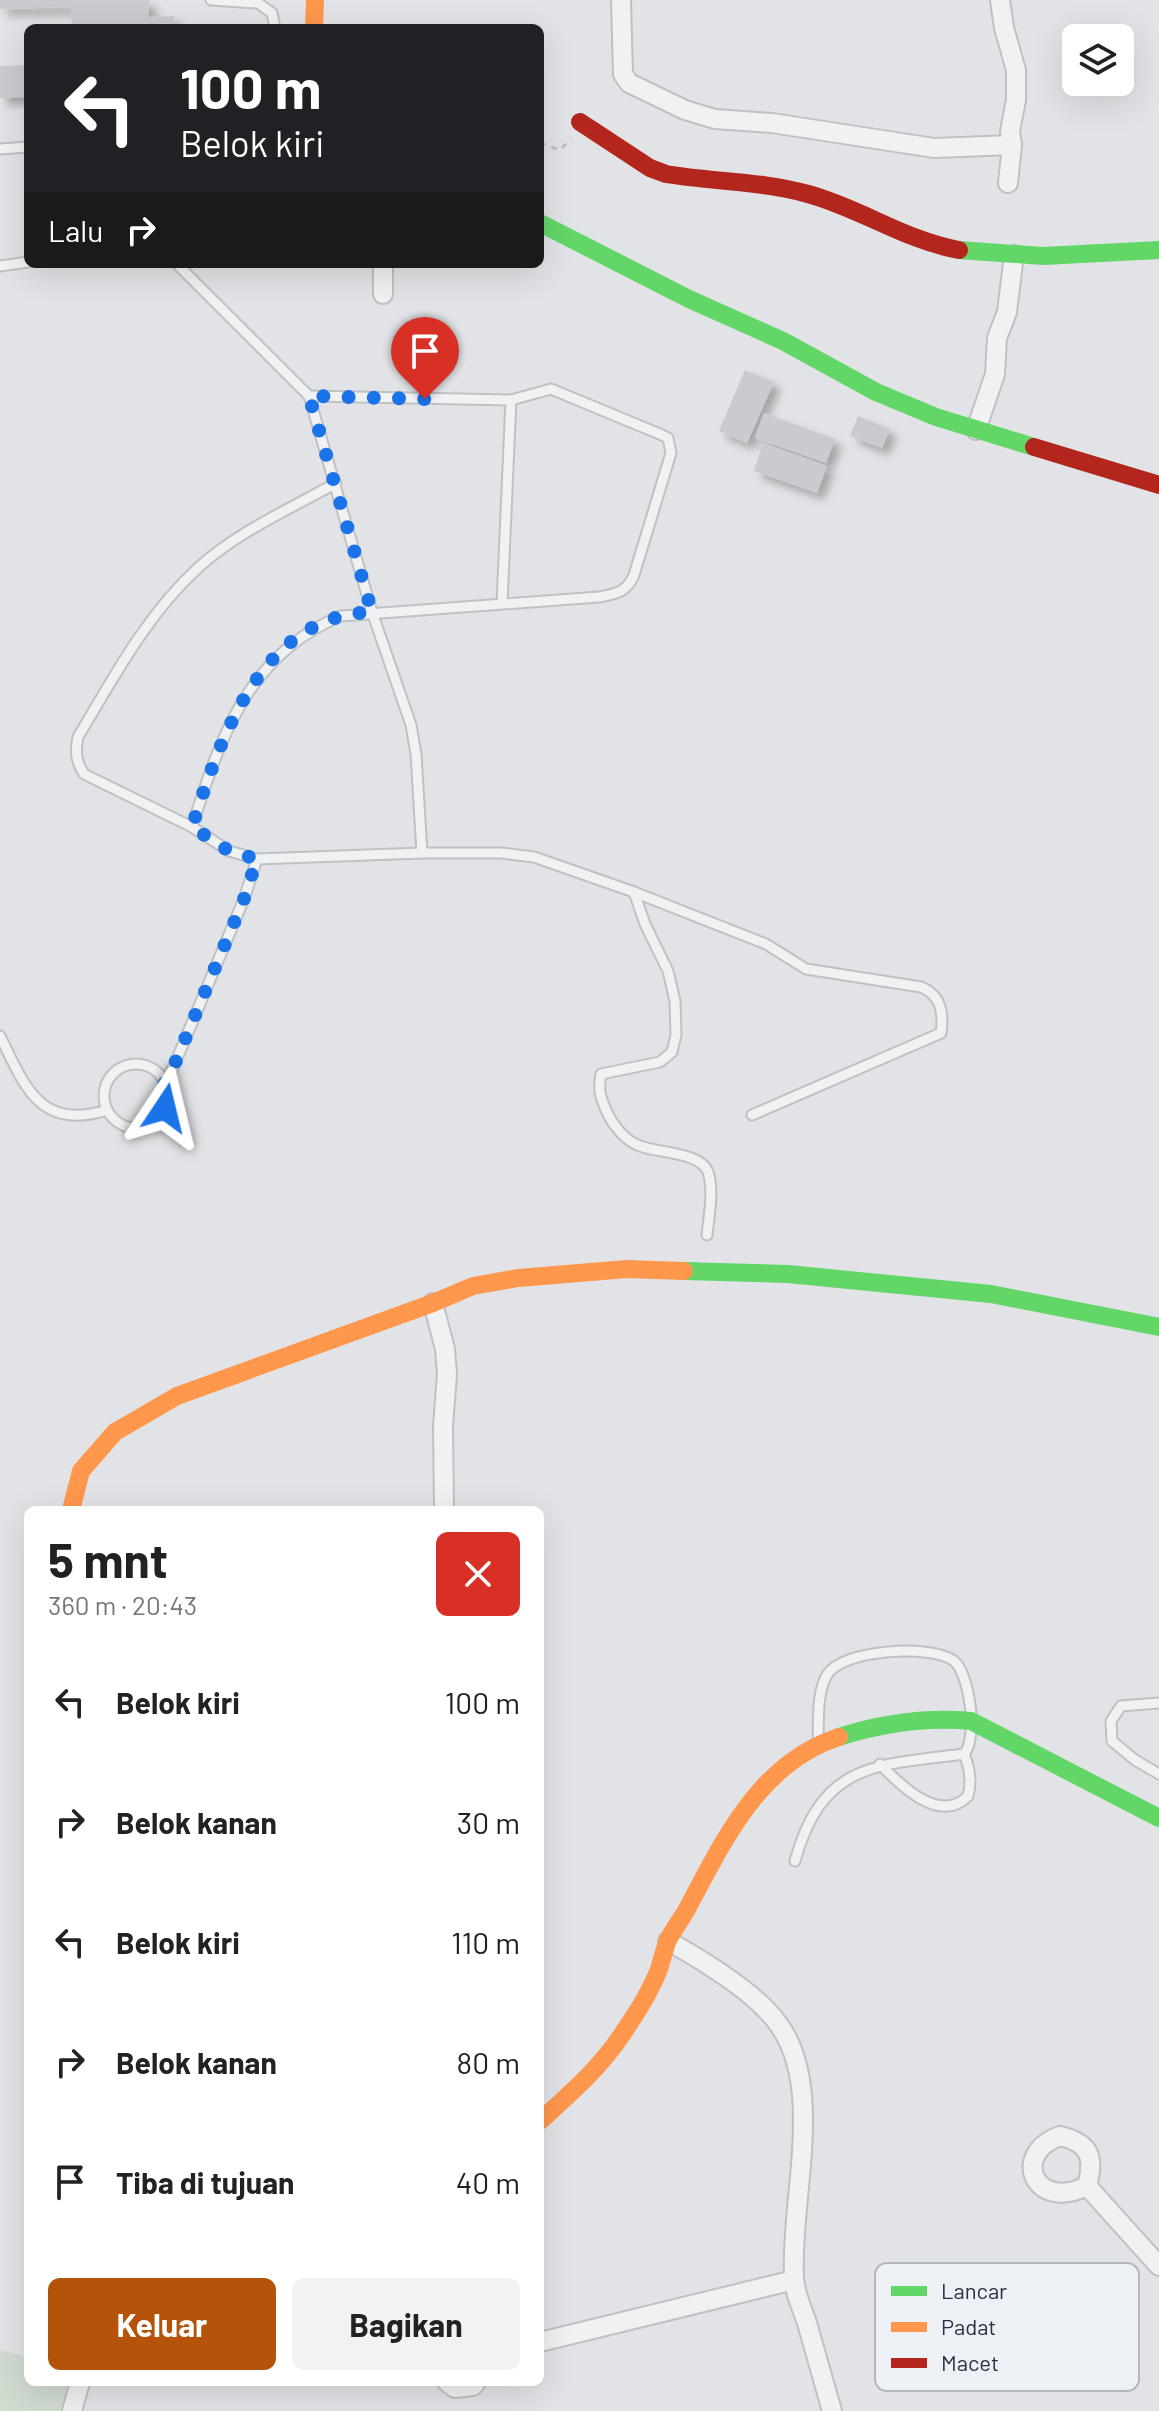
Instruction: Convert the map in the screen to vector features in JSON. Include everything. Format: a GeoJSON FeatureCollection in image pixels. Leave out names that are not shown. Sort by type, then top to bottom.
{"type":"FeatureCollection","features":[{"type":"Feature","properties":{"kind":"street"},"geometry":{"type":"LineString","coordinates":[[314,24],[315,0]]}},
{"type":"Feature","properties":{"kind":"street"},"geometry":{"type":"LineString","coordinates":[[621,0],[623,74],[629,83],[685,110],[715,119],[772,123],[934,148],[1012,145]]}},
{"type":"Feature","properties":{"kind":"street"},"geometry":{"type":"LineString","coordinates":[[1000,0],[1016,70],[1008,183]]}},
{"type":"Feature","properties":{"kind":"street"},"geometry":{"type":"LineString","coordinates":[[580,122],[650,168],[666,174],[802,193],[831,200],[888,228],[929,243],[1014,255],[1159,250]]}},
{"type":"Feature","properties":{"kind":"street"},"geometry":{"type":"LineString","coordinates":[[544,225],[689,299],[783,341],[876,392],[936,417],[1159,485]]}},
{"type":"Feature","properties":{"kind":"street"},"geometry":{"type":"LineString","coordinates":[[976,430],[995,374],[997,338],[1007,312],[1014,255]]}},
{"type":"Feature","properties":{"kind":"street"},"geometry":{"type":"LineString","coordinates":[[383,268],[383,294]]}},
{"type":"Feature","properties":{"kind":"street"},"geometry":{"type":"LineString","coordinates":[[72,1506],[81,1471],[115,1432],[177,1396],[473,1286],[518,1278],[627,1269],[788,1274],[991,1294],[1159,1327]]}},
{"type":"Feature","properties":{"kind":"street"},"geometry":{"type":"LineString","coordinates":[[433,1303],[445,1349],[447,1374],[443,1426],[444,1506]]}},
{"type":"Feature","properties":{"kind":"street"},"geometry":{"type":"LineString","coordinates":[[544,2118],[581,2087],[611,2051],[643,2001],[658,1972],[668,1941],[707,1867],[744,1809],[764,1784],[800,1754],[818,1744],[880,1725],[906,1721],[939,1718],[971,1721],[1159,1818]]}},
{"type":"Feature","properties":{"kind":"street"},"geometry":{"type":"LineString","coordinates":[[668,1941],[716,1968],[764,2007],[780,2026],[790,2046],[799,2073],[803,2116],[794,2280],[832,2411]]}},
{"type":"Feature","properties":{"kind":"street"},"geometry":{"type":"LineString","coordinates":[[1087,2186],[1159,2266]]}},
{"type":"Feature","properties":{"kind":"street"},"geometry":{"type":"LineString","coordinates":[[544,2341],[794,2280]]}},
{"type":"Feature","properties":{"kind":"street"},"geometry":{"type":"LineString","coordinates":[[72,2411],[79,2386]]}},
{"type":"Feature","properties":{"kind":"street"},"geometry":{"type":"LineString","coordinates":[[452,2386],[473,2386]]}},
{"type":"Feature","properties":{"kind":"lane"},"geometry":{"type":"LineString","coordinates":[[211,0],[258,3],[272,13],[274,24]]}},
{"type":"Feature","properties":{"kind":"lane"},"geometry":{"type":"LineString","coordinates":[[0,149],[24,147]]}},
{"type":"Feature","properties":{"kind":"lane"},"geometry":{"type":"LineString","coordinates":[[0,266],[24,263]]}},
{"type":"Feature","properties":{"kind":"lane"},"geometry":{"type":"LineString","coordinates":[[181,268],[309,396],[372,612],[414,738],[422,853]]}},
{"type":"Feature","properties":{"kind":"lane"},"geometry":{"type":"LineString","coordinates":[[192,827],[225,733],[274,659],[318,625],[341,616],[613,595],[630,586],[671,453],[668,438],[558,390],[545,389],[511,400],[309,396]]}},
{"type":"Feature","properties":{"kind":"lane"},"geometry":{"type":"LineString","coordinates":[[502,603],[511,400]]}},
{"type":"Feature","properties":{"kind":"lane"},"geometry":{"type":"LineString","coordinates":[[336,483],[249,531],[201,565],[182,583],[145,628],[78,737],[76,755],[84,774],[192,827],[229,851],[257,859],[472,852],[534,857],[766,944],[806,969],[921,987],[931,991],[940,1003],[943,1019],[941,1033],[752,1115]]}},
{"type":"Feature","properties":{"kind":"lane"},"geometry":{"type":"LineString","coordinates":[[164,1082],[173,1068],[244,899],[257,859]]}},
{"type":"Feature","properties":{"kind":"lane"},"geometry":{"type":"LineString","coordinates":[[634,892],[645,924],[668,971],[675,1001],[676,1035],[672,1052],[660,1062],[601,1074],[598,1091],[612,1124],[637,1146],[686,1156],[702,1164],[708,1172],[710,1197],[707,1235]]}},
{"type":"Feature","properties":{"kind":"lane"},"geometry":{"type":"LineString","coordinates":[[0,1036],[21,1078],[39,1104],[55,1114],[73,1116],[90,1116],[107,1110]]}},
{"type":"Feature","properties":{"kind":"lane"},"geometry":{"type":"LineString","coordinates":[[144,1065],[152,1068],[164,1082],[168,1099],[161,1116],[146,1126],[120,1124],[107,1110],[104,1093],[117,1070],[144,1065]]}},
{"type":"Feature","properties":{"kind":"lane"},"geometry":{"type":"LineString","coordinates":[[795,1861],[806,1826],[816,1809],[846,1779],[880,1764],[964,1754],[969,1749],[971,1721],[968,1686],[958,1663],[944,1655],[901,1652],[861,1655],[841,1661],[827,1675],[819,1702],[818,1744]]}},
{"type":"Feature","properties":{"kind":"lane"},"geometry":{"type":"LineString","coordinates":[[1159,1703],[1121,1706],[1111,1721],[1112,1741],[1159,1774]]}},
{"type":"Feature","properties":{"kind":"lane"},"geometry":{"type":"LineString","coordinates":[[880,1764],[907,1791],[936,1804],[955,1805],[968,1796],[970,1788],[970,1771],[964,1754]]}},
{"type":"Feature","properties":{"kind":"path"},"geometry":{"type":"LineString","coordinates":[[544,144],[563,149],[580,122]]}},
{"type":"Feature","properties":{"kind":"shaded area"},"geometry":{"type":"Polygon","coordinates":[[[0,2350],[24,2356],[24,2386],[68,2386],[70,2411],[0,2411],[0,2350]]]}},
{"type":"Feature","properties":{"kind":"building"},"geometry":{"type":"Polygon","coordinates":[[[0,0],[149,0],[149,17],[174,16],[174,24],[72,24],[71,7],[0,9],[0,0]]]}},
{"type":"Feature","properties":{"kind":"building"},"geometry":{"type":"Polygon","coordinates":[[[24,65],[24,97],[0,98],[0,66],[24,65]]]}},
{"type":"Feature","properties":{"kind":"building"},"geometry":{"type":"Polygon","coordinates":[[[745,370],[774,382],[747,443],[719,431],[745,370]]]}},
{"type":"Feature","properties":{"kind":"building"},"geometry":{"type":"Polygon","coordinates":[[[764,413],[835,439],[826,463],[755,438],[764,413]]]}},
{"type":"Feature","properties":{"kind":"building"},"geometry":{"type":"Polygon","coordinates":[[[858,416],[890,429],[882,448],[850,436],[858,416]]]}},
{"type":"Feature","properties":{"kind":"building"},"geometry":{"type":"Polygon","coordinates":[[[763,443],[827,466],[817,493],[754,471],[763,443]]]}},
{"type":"Feature","properties":{"kind":"traffic: fast"},"geometry":{"type":"LineString","coordinates":[[544,225],[689,299],[783,341],[876,392],[936,417],[1034,447]]}},
{"type":"Feature","properties":{"kind":"traffic: fast"},"geometry":{"type":"LineString","coordinates":[[959,250],[1043,256],[1159,250]]}},
{"type":"Feature","properties":{"kind":"traffic: fast"},"geometry":{"type":"LineString","coordinates":[[684,1271],[788,1274],[991,1294],[1159,1327]]}},
{"type":"Feature","properties":{"kind":"traffic: fast"},"geometry":{"type":"LineString","coordinates":[[839,1737],[905,1722],[971,1721],[1159,1818]]}},
{"type":"Feature","properties":{"kind":"traffic: slow"},"geometry":{"type":"LineString","coordinates":[[314,24],[315,0]]}},
{"type":"Feature","properties":{"kind":"traffic: slow"},"geometry":{"type":"LineString","coordinates":[[72,1506],[81,1471],[115,1432],[177,1396],[473,1286],[518,1278],[627,1269],[684,1271]]}},
{"type":"Feature","properties":{"kind":"traffic: slow"},"geometry":{"type":"LineString","coordinates":[[544,2117],[595,2069],[633,2018],[656,1977],[670,1936],[747,1807],[787,1765],[811,1749],[839,1737]]}},
{"type":"Feature","properties":{"kind":"traffic: jam"},"geometry":{"type":"LineString","coordinates":[[580,122],[650,168],[666,174],[808,194],[901,232],[959,250]]}},
{"type":"Feature","properties":{"kind":"traffic: jam"},"geometry":{"type":"LineString","coordinates":[[1034,447],[1159,485]]}},
{"type":"Feature","properties":{"kind":"route"},"geometry":{"type":"LineString","coordinates":[[165,1108],[168,1099],[164,1082],[170,1076],[244,899],[257,859],[229,851],[192,827],[214,759],[237,710],[274,659],[318,625],[341,616],[372,612],[309,396],[425,399]]}}]}
